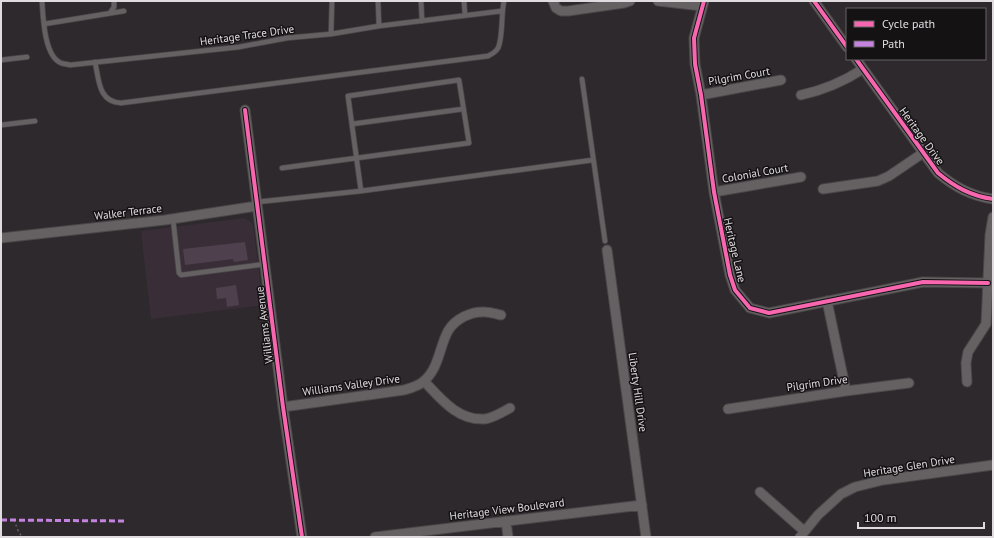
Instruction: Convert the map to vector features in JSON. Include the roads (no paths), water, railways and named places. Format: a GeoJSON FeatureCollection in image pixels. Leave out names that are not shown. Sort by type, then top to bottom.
{"type":"FeatureCollection","features":[{"type":"Feature","properties":{"kind":"street"},"geometry":{"type":"LineString","coordinates":[[553,1],[556,8],[561,11],[568,11],[630,1]]}},
{"type":"Feature","properties":{"kind":"street"},"geometry":{"type":"LineString","coordinates":[[658,1],[703,3]]}},
{"type":"Feature","properties":{"kind":"street"},"geometry":{"type":"LineString","coordinates":[[814,1],[846,46]]}},
{"type":"Feature","properties":{"kind":"street","name":"Heritage Lane"},"geometry":{"type":"LineString","coordinates":[[703,3],[694,38],[695,64],[701,95],[714,192],[730,275],[735,290],[750,308],[769,313],[923,282],[988,283]]}},
{"type":"Feature","properties":{"kind":"street","name":"Heritage Drive"},"geometry":{"type":"LineString","coordinates":[[857,60],[938,173],[950,183],[964,191],[981,197],[993,199]]}},
{"type":"Feature","properties":{"kind":"street"},"geometry":{"type":"LineString","coordinates":[[801,96],[834,86],[863,69]]}},
{"type":"Feature","properties":{"kind":"street","name":"Pilgrim Court"},"geometry":{"type":"LineString","coordinates":[[701,95],[781,80]]}},
{"type":"Feature","properties":{"kind":"street","name":"Williams Avenue"},"geometry":{"type":"LineString","coordinates":[[245,110],[266,264],[283,407],[302,537]]}},
{"type":"Feature","properties":{"kind":"street"},"geometry":{"type":"LineString","coordinates":[[824,189],[878,181],[889,176],[923,153]]}},
{"type":"Feature","properties":{"kind":"street","name":"Colonial Court"},"geometry":{"type":"LineString","coordinates":[[714,192],[801,177]]}},
{"type":"Feature","properties":{"kind":"street","name":"Walker Terrace"},"geometry":{"type":"LineString","coordinates":[[1,238],[173,219],[257,204]]}},
{"type":"Feature","properties":{"kind":"street"},"geometry":{"type":"LineString","coordinates":[[967,382],[966,363],[968,352],[990,326],[988,283],[990,235],[993,217]]}},
{"type":"Feature","properties":{"kind":"street","name":"Liberty Hill Drive"},"geometry":{"type":"LineString","coordinates":[[606,245],[646,537]]}},
{"type":"Feature","properties":{"kind":"street"},"geometry":{"type":"LineString","coordinates":[[827,302],[846,391]]}},
{"type":"Feature","properties":{"kind":"street","name":"Williams Valley Drive"},"geometry":{"type":"LineString","coordinates":[[283,407],[404,390],[415,387],[424,381],[438,361],[448,331],[457,322],[467,314],[484,312],[500,315]]}},
{"type":"Feature","properties":{"kind":"street"},"geometry":{"type":"LineString","coordinates":[[424,381],[458,414],[470,418],[486,419],[510,408]]}},
{"type":"Feature","properties":{"kind":"street","name":"Pilgrim Drive"},"geometry":{"type":"LineString","coordinates":[[728,408],[909,383]]}},
{"type":"Feature","properties":{"kind":"street","name":"Heritage Glen Drive"},"geometry":{"type":"LineString","coordinates":[[802,534],[818,515],[841,494],[855,487],[883,480],[993,465]]}},
{"type":"Feature","properties":{"kind":"street"},"geometry":{"type":"LineString","coordinates":[[760,492],[802,534]]}},
{"type":"Feature","properties":{"kind":"street","name":"Heritage View Boulevard"},"geometry":{"type":"LineString","coordinates":[[375,537],[506,520],[642,505]]}},
{"type":"Feature","properties":{"kind":"street"},"geometry":{"type":"LineString","coordinates":[[506,520],[508,537]]}},
{"type":"Feature","properties":{"kind":"lane","name":"Heritage Trace Drive"},"geometry":{"type":"LineString","coordinates":[[42,1],[48,46],[56,60],[70,65],[239,46],[287,38],[331,34],[379,26],[502,11]]}},
{"type":"Feature","properties":{"kind":"lane"},"geometry":{"type":"LineString","coordinates":[[110,13],[114,7],[114,1]]}},
{"type":"Feature","properties":{"kind":"lane"},"geometry":{"type":"LineString","coordinates":[[331,34],[332,1]]}},
{"type":"Feature","properties":{"kind":"lane"},"geometry":{"type":"LineString","coordinates":[[378,1],[379,26]]}},
{"type":"Feature","properties":{"kind":"lane"},"geometry":{"type":"LineString","coordinates":[[421,1],[422,21]]}},
{"type":"Feature","properties":{"kind":"lane"},"geometry":{"type":"LineString","coordinates":[[464,1],[465,15]]}},
{"type":"Feature","properties":{"kind":"lane"},"geometry":{"type":"LineString","coordinates":[[95,62],[104,96],[110,101],[120,103],[488,56],[494,53],[498,48],[504,1]]}},
{"type":"Feature","properties":{"kind":"lane"},"geometry":{"type":"LineString","coordinates":[[44,24],[124,11]]}},
{"type":"Feature","properties":{"kind":"lane"},"geometry":{"type":"LineString","coordinates":[[1,60],[27,57]]}},
{"type":"Feature","properties":{"kind":"lane"},"geometry":{"type":"LineString","coordinates":[[582,79],[606,245]]}},
{"type":"Feature","properties":{"kind":"lane"},"geometry":{"type":"LineString","coordinates":[[282,168],[356,159],[468,143],[459,80],[348,96],[356,159],[361,191]]}},
{"type":"Feature","properties":{"kind":"lane"},"geometry":{"type":"LineString","coordinates":[[352,124],[463,109]]}},
{"type":"Feature","properties":{"kind":"lane"},"geometry":{"type":"LineString","coordinates":[[1,125],[35,121]]}},
{"type":"Feature","properties":{"kind":"lane"},"geometry":{"type":"LineString","coordinates":[[257,204],[593,160]]}},
{"type":"Feature","properties":{"kind":"lane"},"geometry":{"type":"LineString","coordinates":[[173,219],[179,273],[182,275],[266,264]]}}]}
